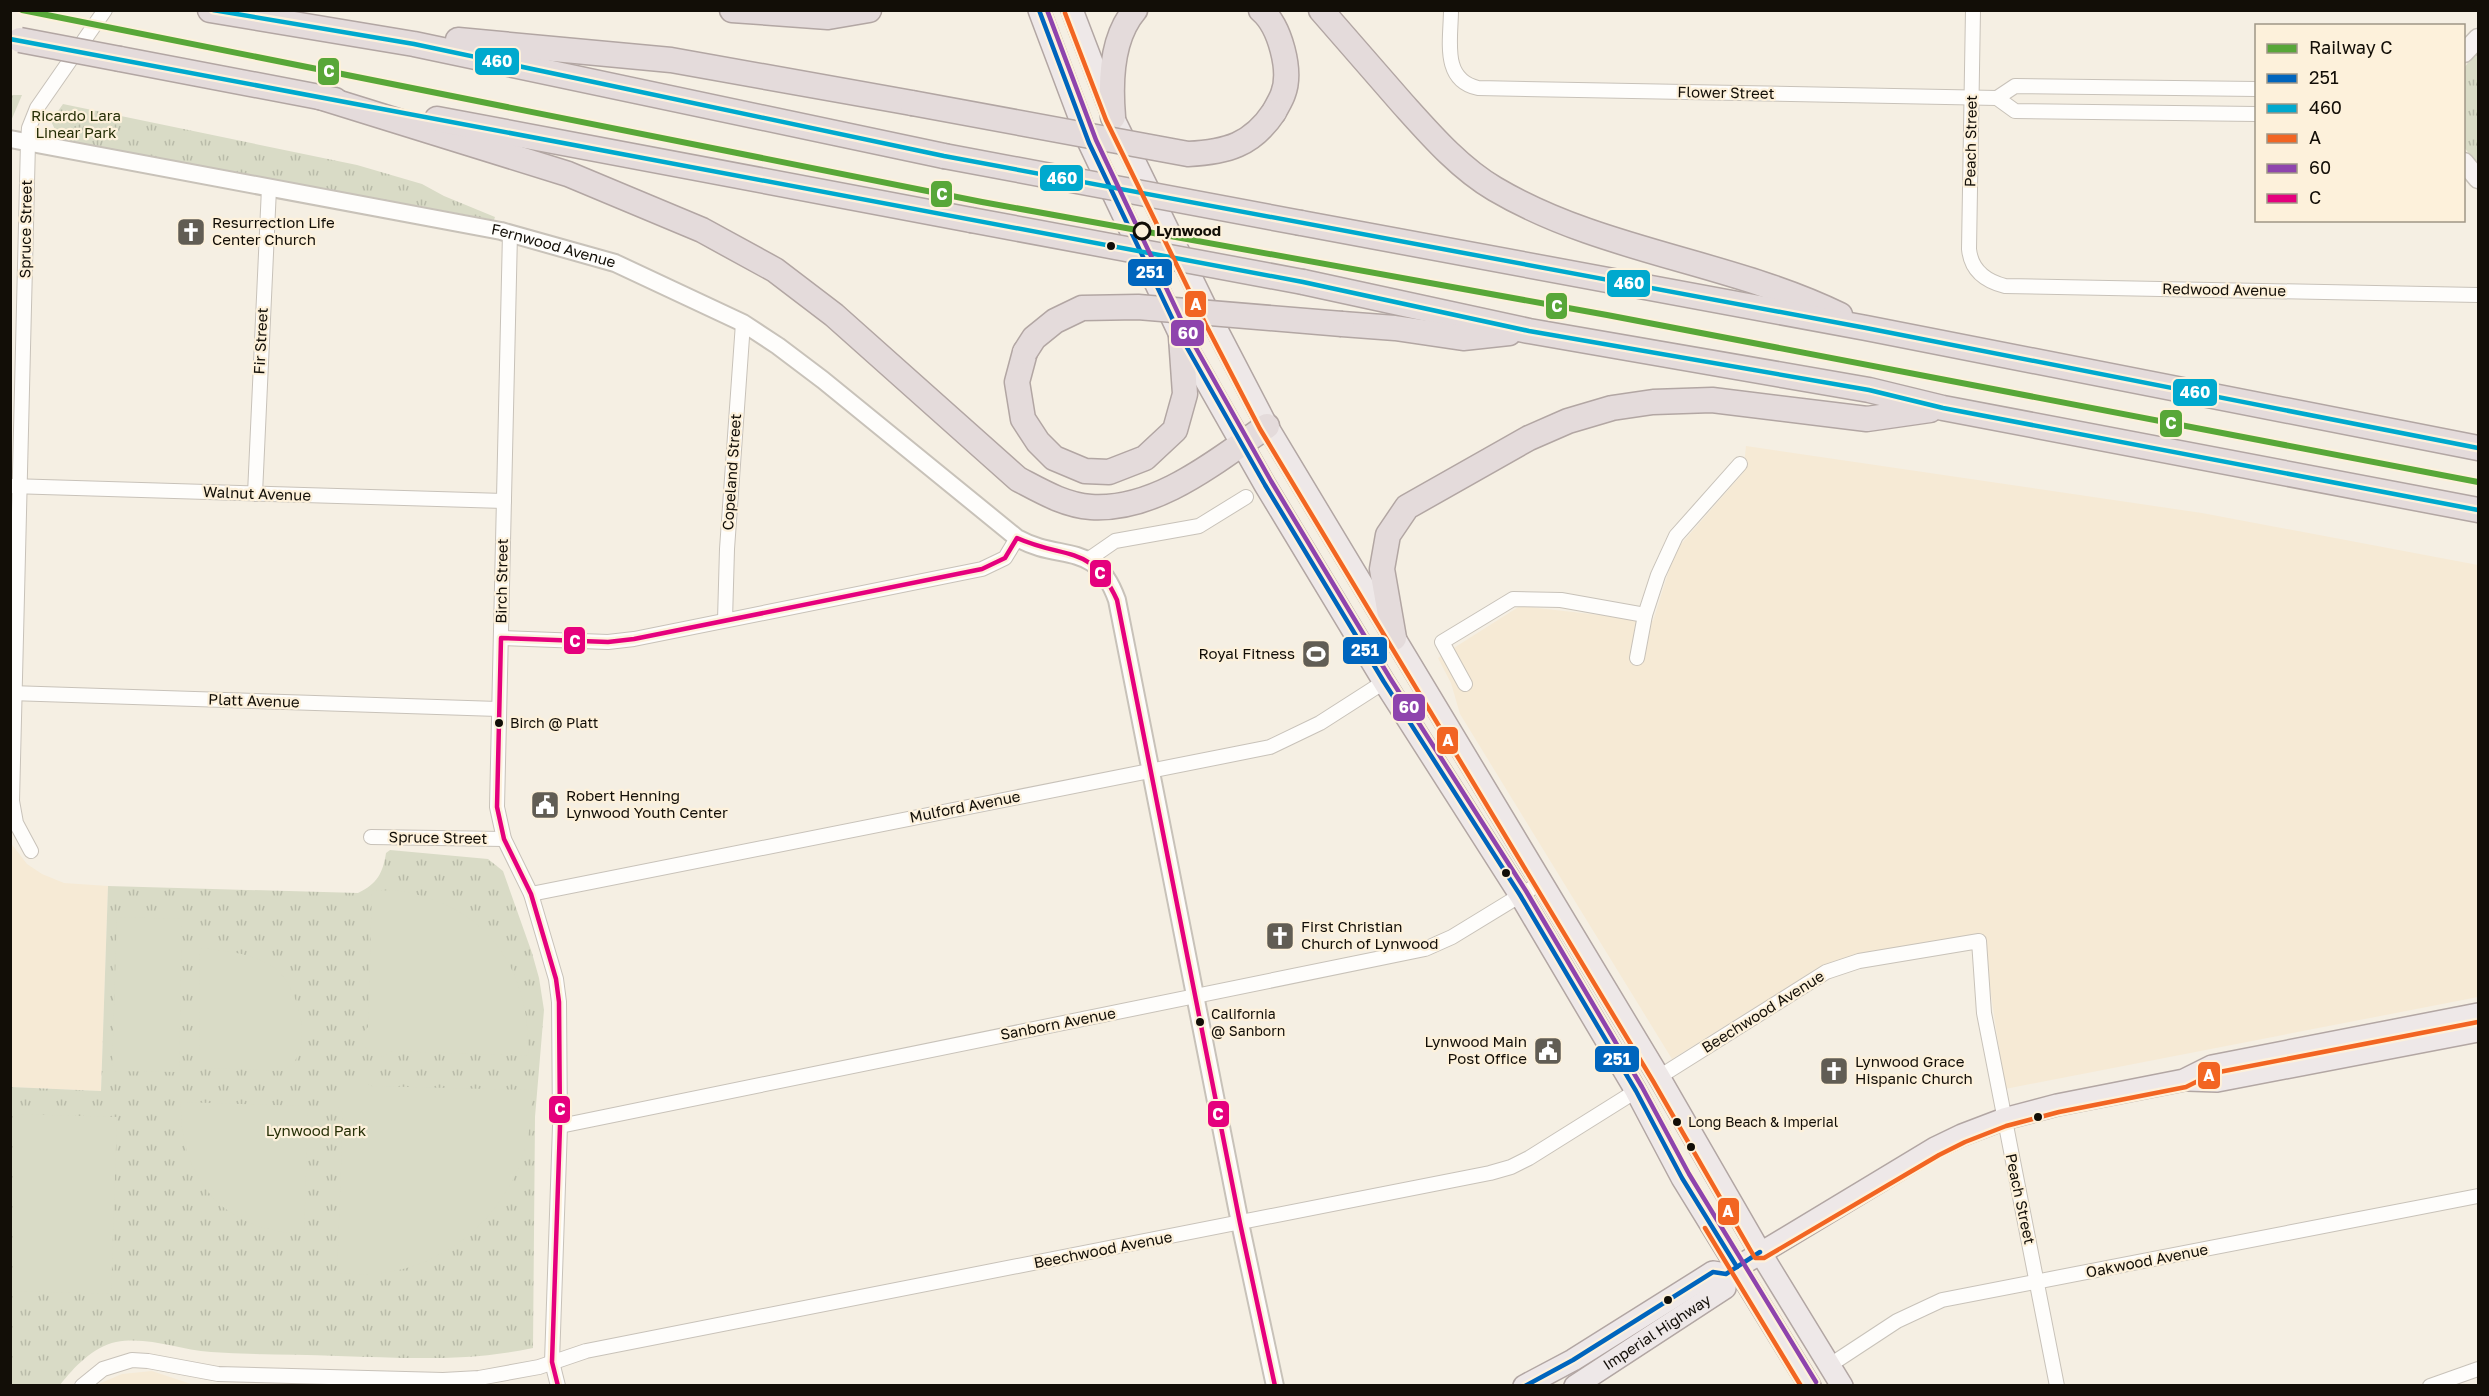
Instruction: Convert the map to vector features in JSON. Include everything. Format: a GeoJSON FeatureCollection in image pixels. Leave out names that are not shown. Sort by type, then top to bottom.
{"type":"FeatureCollection","features":[{"type":"Feature","properties":{"kind":"highway"},"geometry":{"type":"LineString","coordinates":[[210,10],[414,44],[944,156],[1866,328],[2476,448]]}},
{"type":"Feature","properties":{"kind":"highway"},"geometry":{"type":"LineString","coordinates":[[732,10],[828,17],[869,10]]}},
{"type":"Feature","properties":{"kind":"highway"},"geometry":{"type":"LineString","coordinates":[[1113,117],[1111,95],[1117,43],[1135,10]]}},
{"type":"Feature","properties":{"kind":"highway"},"geometry":{"type":"LineString","coordinates":[[414,44],[452,39],[671,60],[1188,154],[1220,152],[1244,142],[1263,128],[1284,93],[1285,66],[1279,35],[1261,10]]}},
{"type":"Feature","properties":{"kind":"highway"},"geometry":{"type":"LineString","coordinates":[[1321,10],[1440,146],[1493,188],[1554,219],[1597,236],[1803,297],[1866,328]]}},
{"type":"Feature","properties":{"kind":"highway"},"geometry":{"type":"LineString","coordinates":[[15,40],[1303,282],[1529,331],[1824,382],[1943,408],[2476,509]]}},
{"type":"Feature","properties":{"kind":"highway"},"geometry":{"type":"LineString","coordinates":[[320,97],[568,174],[702,230],[774,270],[834,315],[1018,478],[1052,497],[1089,507],[1123,506],[1154,496],[1267,426]]}},
{"type":"Feature","properties":{"kind":"highway"},"geometry":{"type":"LineString","coordinates":[[1181,336],[1185,394],[1175,430],[1145,458],[1108,472],[1085,471],[1054,458],[1038,442],[1023,419],[1017,382],[1025,352],[1034,338],[1054,321],[1082,308],[1138,307],[1395,328],[1464,338],[1529,331]]}},
{"type":"Feature","properties":{"kind":"highway"},"geometry":{"type":"LineString","coordinates":[[1394,638],[1382,569],[1389,535],[1407,507],[1529,438],[1568,421],[1612,408],[1653,402],[1712,400],[1868,419],[1943,408]]}},
{"type":"Feature","properties":{"kind":"main road"},"geometry":{"type":"LineString","coordinates":[[1039,10],[1089,143],[1181,336],[1241,444],[1384,682],[1520,895],[1636,1091],[1732,1270],[1810,1386]]}},
{"type":"Feature","properties":{"kind":"main road"},"geometry":{"type":"LineString","coordinates":[[1072,10],[1113,117],[1213,322],[1267,426],[1842,1386]]}},
{"type":"Feature","properties":{"kind":"main road"},"geometry":{"type":"LineString","coordinates":[[2465,51],[2478,38]]}},
{"type":"Feature","properties":{"kind":"main road"},"geometry":{"type":"LineString","coordinates":[[2465,164],[2478,179]]}},
{"type":"Feature","properties":{"kind":"main road","name":"Imperial Highway"},"geometry":{"type":"LineString","coordinates":[[2184,1080],[2212,1066],[2478,1014]]}},
{"type":"Feature","properties":{"kind":"main road","name":"Imperial Highway"},"geometry":{"type":"LineString","coordinates":[[1524,1386],[1573,1360],[1713,1272],[1732,1270],[1935,1148],[2004,1119],[2057,1105],[2184,1080],[2217,1082],[2478,1031]]}},
{"type":"Feature","properties":{"kind":"main road","name":"Imperial Highway"},"geometry":{"type":"LineString","coordinates":[[1575,1386],[1725,1288],[1732,1270]]}},
{"type":"Feature","properties":{"kind":"street"},"geometry":{"type":"LineString","coordinates":[[28,142],[29,128],[37,108],[105,10]]}},
{"type":"Feature","properties":{"kind":"street","name":"Flower Street"},"geometry":{"type":"LineString","coordinates":[[1451,10],[1450,59],[1458,78],[1478,88],[1972,98],[1997,98],[2014,86],[2255,89]]}},
{"type":"Feature","properties":{"kind":"street","name":"Peach Street"},"geometry":{"type":"LineString","coordinates":[[1973,10],[1969,249],[1976,270]]}},
{"type":"Feature","properties":{"kind":"street"},"geometry":{"type":"LineString","coordinates":[[2224,114],[2225,89]]}},
{"type":"Feature","properties":{"kind":"street","name":"Flower Street"},"geometry":{"type":"LineString","coordinates":[[1997,98],[2014,111],[2255,114]]}},
{"type":"Feature","properties":{"kind":"street","name":"Fernwood Avenue"},"geometry":{"type":"LineString","coordinates":[[10,139],[510,233],[615,263],[743,323],[778,346],[1017,538],[1038,547],[1089,559]]}},
{"type":"Feature","properties":{"kind":"street","name":"Spruce Street"},"geometry":{"type":"LineString","coordinates":[[28,142],[18,281],[12,807],[16,823],[31,851]]}},
{"type":"Feature","properties":{"kind":"street","name":"Fir Street"},"geometry":{"type":"LineString","coordinates":[[255,494],[269,188]]}},
{"type":"Feature","properties":{"kind":"street","name":"Birch Street"},"geometry":{"type":"LineString","coordinates":[[510,233],[497,807],[504,839],[531,894],[553,968],[559,1002],[560,1126],[552,1362],[558,1386]]}},
{"type":"Feature","properties":{"kind":"street","name":"Redwood Avenue"},"geometry":{"type":"LineString","coordinates":[[1976,270],[1988,280],[2005,286],[2478,295]]}},
{"type":"Feature","properties":{"kind":"street","name":"Copeland Street"},"geometry":{"type":"LineString","coordinates":[[725,620],[727,549],[743,323]]}},
{"type":"Feature","properties":{"kind":"street"},"geometry":{"type":"LineString","coordinates":[[1637,658],[1645,615],[1658,575],[1676,536],[1740,464]]}},
{"type":"Feature","properties":{"kind":"street","name":"Walnut Avenue"},"geometry":{"type":"LineString","coordinates":[[15,486],[504,501]]}},
{"type":"Feature","properties":{"kind":"street"},"geometry":{"type":"LineString","coordinates":[[1246,497],[1199,526],[1115,541],[1089,559],[1111,583],[1117,600],[1240,1223],[1275,1386]]}},
{"type":"Feature","properties":{"kind":"street"},"geometry":{"type":"LineString","coordinates":[[501,638],[620,641],[982,569],[1005,558],[1017,538]]}},
{"type":"Feature","properties":{"kind":"street"},"geometry":{"type":"LineString","coordinates":[[1465,684],[1442,642],[1513,599],[1561,600],[1645,615]]}},
{"type":"Feature","properties":{"kind":"street","name":"Mulford Avenue"},"geometry":{"type":"LineString","coordinates":[[531,894],[1270,747],[1320,723],[1384,682]]}},
{"type":"Feature","properties":{"kind":"street","name":"Platt Avenue"},"geometry":{"type":"LineString","coordinates":[[13,693],[498,709]]}},
{"type":"Feature","properties":{"kind":"street","name":"Spruce Street"},"geometry":{"type":"LineString","coordinates":[[371,837],[504,839]]}},
{"type":"Feature","properties":{"kind":"street","name":"Sanborn Avenue"},"geometry":{"type":"LineString","coordinates":[[560,1126],[1425,949],[1452,937],[1542,882]]}},
{"type":"Feature","properties":{"kind":"street","name":"Peach Street"},"geometry":{"type":"LineString","coordinates":[[1979,941],[1984,1013],[2057,1386]]}},
{"type":"Feature","properties":{"kind":"street","name":"Beechwood Avenue"},"geometry":{"type":"LineString","coordinates":[[1659,1077],[1826,972],[1859,961],[1979,941]]}},
{"type":"Feature","properties":{"kind":"street","name":"Beechwood Avenue"},"geometry":{"type":"LineString","coordinates":[[82,1386],[103,1369],[132,1360],[218,1374],[443,1380],[499,1375],[539,1367],[586,1351],[1240,1223],[1510,1167],[1636,1091]]}},
{"type":"Feature","properties":{"kind":"street","name":"Oakwood Avenue"},"geometry":{"type":"LineString","coordinates":[[1830,1365],[1897,1321],[1942,1300],[2478,1196]]}},
{"type":"Feature","properties":{"kind":"street"},"geometry":{"type":"LineString","coordinates":[[2430,1386],[2478,1369]]}},
{"type":"Feature","properties":{"kind":"shaded area"},"geometry":{"type":"Polygon","coordinates":[[[1746,446],[2202,513],[2478,565],[2478,997],[2005,1089],[1982,934],[1841,959],[1818,968],[1672,1059],[1460,714],[1451,683],[1438,658],[1520,606],[1653,621],[1675,551],[1743,473],[1746,446]]]}},
{"type":"Feature","properties":{"kind":"shaded area"},"geometry":{"type":"Polygon","coordinates":[[[10,842],[27,864],[42,874],[64,883],[108,886],[101,1091],[11,1087],[10,842]]]}},
{"type":"Feature","properties":{"kind":"shaded area"},"geometry":{"type":"Polygon","coordinates":[[[152,1371],[194,1385],[96,1385],[122,1374],[152,1371]]]}},
{"type":"Feature","properties":{"kind":"green space"},"geometry":{"type":"Polygon","coordinates":[[[2478,49],[2478,166],[2465,148],[2465,67],[2478,49]]]}},
{"type":"Feature","properties":{"kind":"green space","name":"Ricardo Lara Linear Park"},"geometry":{"type":"Polygon","coordinates":[[[10,95],[22,95],[11,121],[10,95]]]}},
{"type":"Feature","properties":{"kind":"green space","name":"Ricardo Lara Linear Park"},"geometry":{"type":"Polygon","coordinates":[[[63,104],[357,165],[422,184],[444,196],[495,217],[494,220],[56,139],[57,134],[51,121],[63,104]]]}},
{"type":"Feature","properties":{"kind":"green space","name":"Lynwood Park"},"geometry":{"type":"Polygon","coordinates":[[[390,850],[488,859],[503,871],[532,953],[544,1010],[535,1117],[533,1348],[459,1357],[412,1358],[243,1354],[128,1341],[116,1342],[92,1353],[60,1385],[11,1386],[11,1087],[101,1091],[108,886],[358,893],[370,886],[378,877],[386,853],[390,850]]]}},
{"type":"Feature","properties":{"kind":"green space"},"geometry":{"type":"Polygon","coordinates":[[[394,890],[426,897],[454,909],[477,925],[496,945],[511,968],[521,994],[527,1024],[528,1056],[390,1051],[383,1057],[372,1056],[362,1043],[362,1034],[368,1027],[372,891],[394,890]]]}},
{"type":"Feature","properties":{"kind":"green space"},"geometry":{"type":"Polygon","coordinates":[[[117,917],[182,919],[179,1072],[112,1071],[117,917]]]}},
{"type":"Feature","properties":{"kind":"green space"},"geometry":{"type":"Polygon","coordinates":[[[200,948],[238,953],[255,958],[272,966],[281,974],[294,996],[301,1023],[300,1048],[292,1064],[282,1071],[209,1068],[199,1058],[200,948]]]}},
{"type":"Feature","properties":{"kind":"green space"},"geometry":{"type":"Polygon","coordinates":[[[348,1080],[364,1080],[370,1086],[532,1090],[530,1125],[526,1145],[518,1169],[506,1192],[474,1230],[454,1246],[408,1268],[383,1273],[337,1273],[343,1113],[337,1106],[337,1091],[348,1080]]]}},
{"type":"Feature","properties":{"kind":"green space"},"geometry":{"type":"Polygon","coordinates":[[[181,1102],[301,1106],[308,1113],[304,1235],[264,1228],[239,1218],[209,1193],[198,1178],[190,1161],[185,1142],[181,1102]]]}},
{"type":"Feature","properties":{"kind":"green space"},"geometry":{"type":"Polygon","coordinates":[[[19,1114],[117,1117],[111,1294],[13,1291],[19,1114]]]}},
{"type":"Feature","properties":{"kind":"rail line","name":"C"},"geometry":{"type":"LineString","coordinates":[[22,10],[982,202],[1607,315],[2478,482]]}},
{"type":"Feature","properties":{"kind":"transit line","name":"460"},"geometry":{"type":"LineString","coordinates":[[213,10],[414,44],[944,156],[1866,328],[2478,448]]}},
{"type":"Feature","properties":{"kind":"transit line","name":"251"},"geometry":{"type":"LineString","coordinates":[[1039,10],[1089,143],[1181,337],[1265,485],[1384,682],[1520,895],[1636,1091],[1682,1178],[1737,1267]]}},
{"type":"Feature","properties":{"kind":"transit line","name":"60"},"geometry":{"type":"LineString","coordinates":[[1047,10],[1096,140],[1188,334],[1271,481],[1390,678],[1526,891],[1642,1087],[1689,1174],[1816,1382]]}},
{"type":"Feature","properties":{"kind":"transit line","name":"A"},"geometry":{"type":"LineString","coordinates":[[1065,13],[1106,120],[1206,325],[1260,429],[1653,1081],[1755,1258],[1764,1258],[1939,1155],[2006,1126],[2059,1112],[2186,1087],[2214,1073],[2478,1022]]}},
{"type":"Feature","properties":{"kind":"transit line","name":"460"},"geometry":{"type":"LineString","coordinates":[[10,39],[1303,282],[1529,331],[1869,390],[1943,408],[2478,510]]}},
{"type":"Feature","properties":{"kind":"transit line","name":"C"},"geometry":{"type":"LineString","coordinates":[[558,1386],[552,1362],[560,1126],[559,1002],[556,979],[531,894],[504,839],[497,807],[501,638],[608,642],[634,639],[982,569],[1005,558],[1017,538],[1087,561],[1097,569],[1117,600],[1240,1223],[1275,1386]]}},
{"type":"Feature","properties":{"kind":"transit line","name":"A"},"geometry":{"type":"LineString","coordinates":[[1705,1228],[1801,1386]]}},
{"type":"Feature","properties":{"kind":"transit line","name":"251"},"geometry":{"type":"LineString","coordinates":[[1525,1386],[1573,1360],[1713,1272],[1726,1274],[1760,1252]]}},
{"type":"Feature","properties":{"kind":"place","name":"Lynwood"},"geometry":{"type":"Point","coordinates":[1142,231]}},
{"type":"Feature","properties":{"kind":"place","name":"Resurrection Life Center Church"},"geometry":{"type":"Point","coordinates":[191,232]}},
{"type":"Feature","properties":{"kind":"place","name":"Royal Fitness"},"geometry":{"type":"Point","coordinates":[1316,654]}},
{"type":"Feature","properties":{"kind":"place","name":"Birch @ Platt"},"geometry":{"type":"Point","coordinates":[499,723]}},
{"type":"Feature","properties":{"kind":"place","name":"Robert Henning Lynwood Youth Center"},"geometry":{"type":"Point","coordinates":[545,805]}},
{"type":"Feature","properties":{"kind":"place","name":"First Christian Church of Lynwood"},"geometry":{"type":"Point","coordinates":[1280,936]}},
{"type":"Feature","properties":{"kind":"place","name":"California @ Sanborn"},"geometry":{"type":"Point","coordinates":[1200,1022]}},
{"type":"Feature","properties":{"kind":"place","name":"Lynwood Main Post Office"},"geometry":{"type":"Point","coordinates":[1548,1051]}},
{"type":"Feature","properties":{"kind":"place","name":"Lynwood Grace Hispanic Church"},"geometry":{"type":"Point","coordinates":[1834,1071]}},
{"type":"Feature","properties":{"kind":"place","name":"Long Beach & Imperial"},"geometry":{"type":"Point","coordinates":[1677,1122]}}]}
